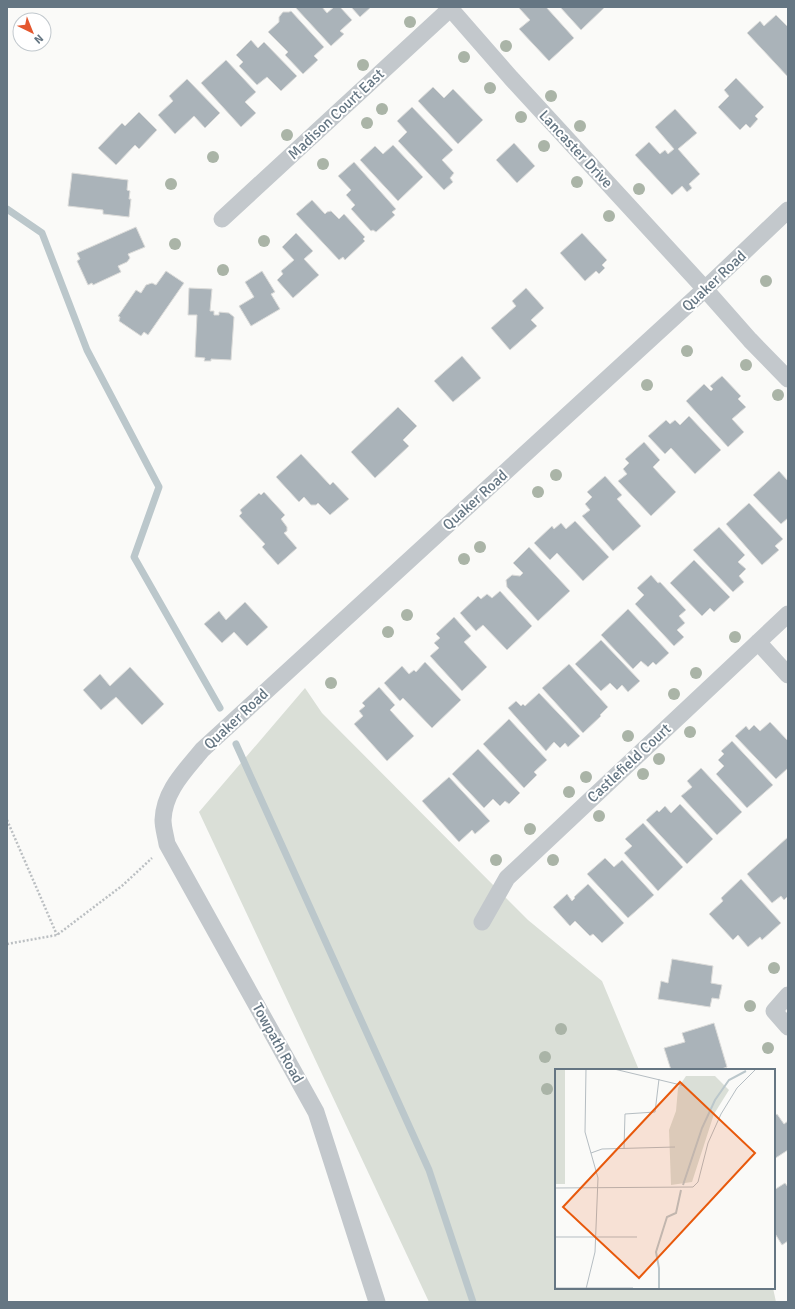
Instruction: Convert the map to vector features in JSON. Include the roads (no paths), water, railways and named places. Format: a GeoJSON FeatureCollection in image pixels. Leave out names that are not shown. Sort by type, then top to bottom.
{"type":"FeatureCollection","features":[{"type":"Feature","properties":{"kind":"street","name":"Madison Court East"},"geometry":{"type":"LineString","coordinates":[[222,219],[451,8]]}},
{"type":"Feature","properties":{"kind":"street","name":"Lancaster Drive"},"geometry":{"type":"LineString","coordinates":[[451,8],[511,78],[750,340],[788,378]]}},
{"type":"Feature","properties":{"kind":"street","name":"Quaker Road"},"geometry":{"type":"LineString","coordinates":[[168,794],[202,750],[705,289],[788,210]]}},
{"type":"Feature","properties":{"kind":"street","name":"Castlefield Court"},"geometry":{"type":"LineString","coordinates":[[482,922],[507,878],[788,614]]}},
{"type":"Feature","properties":{"kind":"street"},"geometry":{"type":"LineString","coordinates":[[758,642],[788,675]]}},
{"type":"Feature","properties":{"kind":"street","name":"Towpath Road"},"geometry":{"type":"LineString","coordinates":[[168,794],[163,820],[167,844],[316,1112],[377,1302]]}},
{"type":"Feature","properties":{"kind":"street"},"geometry":{"type":"LineString","coordinates":[[788,996],[774,1011],[788,1027]]}},
{"type":"Feature","properties":{"kind":"waterway"},"geometry":{"type":"LineString","coordinates":[[7,209],[42,233],[87,350],[159,487],[134,557],[220,708]]}},
{"type":"Feature","properties":{"kind":"waterway"},"geometry":{"type":"LineString","coordinates":[[236,744],[429,1170],[473,1302]]}}]}
